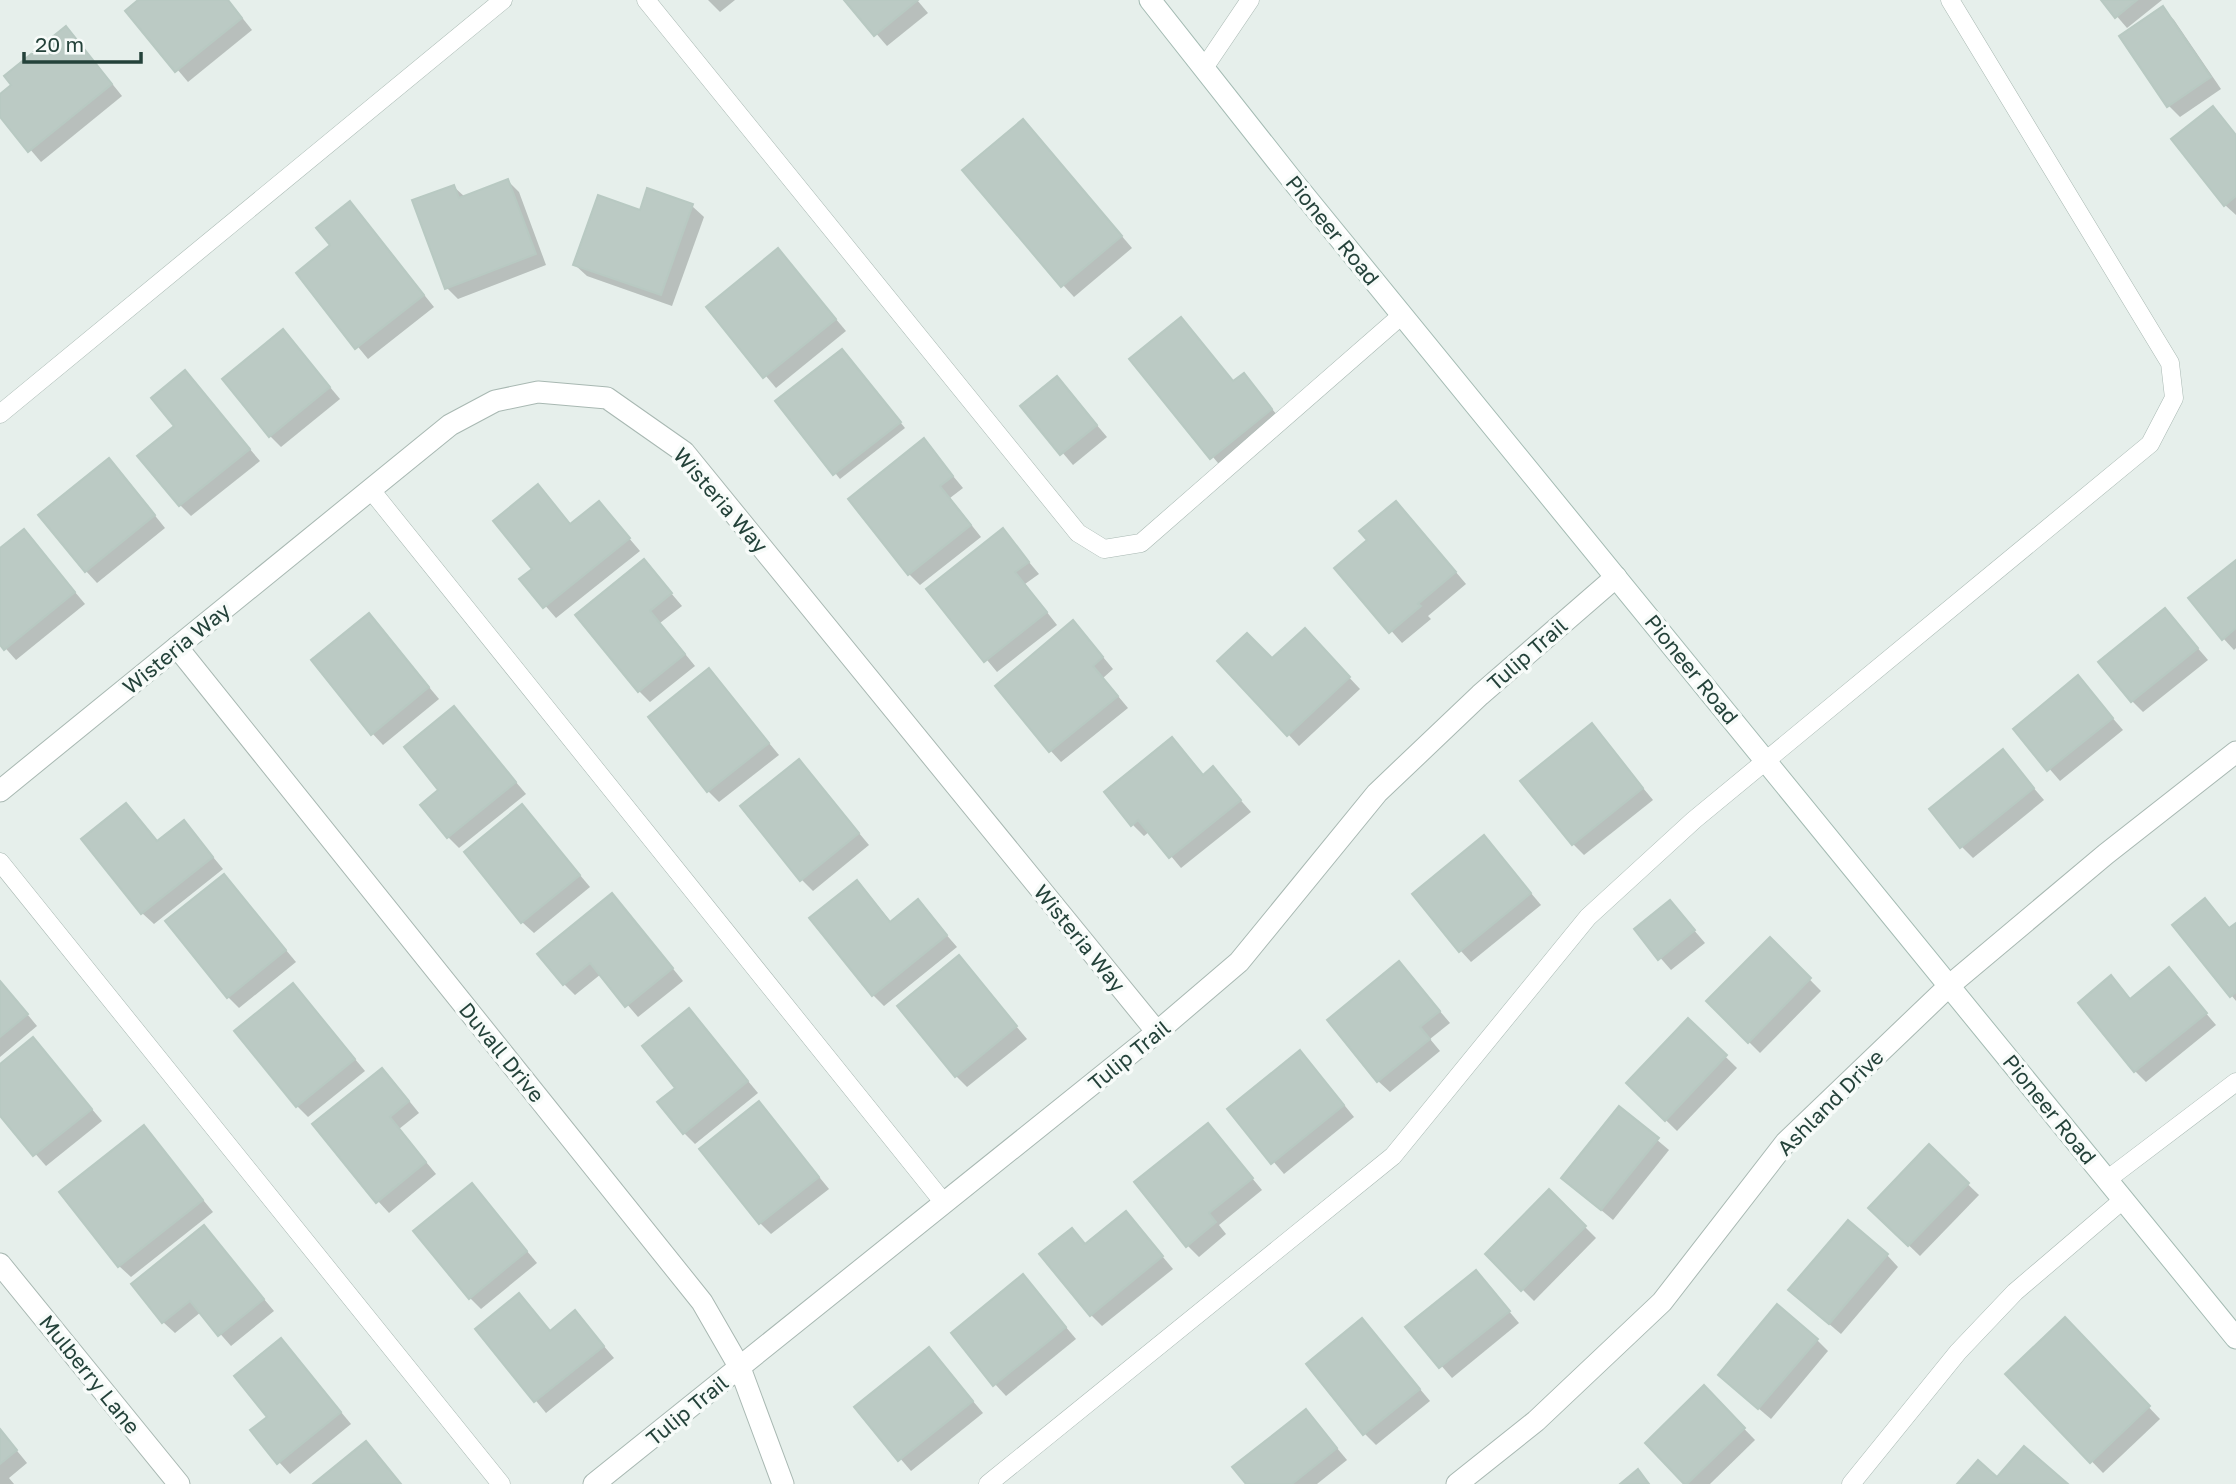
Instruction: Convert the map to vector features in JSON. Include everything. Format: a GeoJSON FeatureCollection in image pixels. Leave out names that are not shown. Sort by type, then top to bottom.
{"type":"FeatureCollection","features":[{"type":"Feature","properties":{"kind":"street","name":"Pioneer Road"},"geometry":{"type":"LineString","coordinates":[[1150,0],[1402,315],[2236,1338]]}},
{"type":"Feature","properties":{"kind":"street","name":"Wisteria Way"},"geometry":{"type":"LineString","coordinates":[[0,791],[450,425],[495,401],[538,392],[607,398],[618,403],[684,452],[1157,1032]]}},
{"type":"Feature","properties":{"kind":"street","name":"Tulip Trail"},"geometry":{"type":"LineString","coordinates":[[594,1484],[1157,1032],[1239,962],[1377,793],[1480,695],[1616,577]]}},
{"type":"Feature","properties":{"kind":"street","name":"Duvall Drive"},"geometry":{"type":"LineString","coordinates":[[177,647],[702,1302],[740,1368],[783,1484]]}},
{"type":"Feature","properties":{"kind":"street","name":"Ashland Drive"},"geometry":{"type":"LineString","coordinates":[[1457,1484],[1536,1421],[1662,1302],[1786,1142],[1950,985],[2106,854],[2236,752]]}},
{"type":"Feature","properties":{"kind":"street","name":"Mulberry Lane"},"geometry":{"type":"LineString","coordinates":[[0,1264],[179,1484]]}},
{"type":"Feature","properties":{"kind":"lane"},"geometry":{"type":"LineString","coordinates":[[0,414],[503,0]]}},
{"type":"Feature","properties":{"kind":"lane"},"geometry":{"type":"LineString","coordinates":[[646,0],[1078,533],[1104,549],[1141,543],[1402,315]]}},
{"type":"Feature","properties":{"kind":"lane"},"geometry":{"type":"LineString","coordinates":[[1204,68],[1250,0]]}},
{"type":"Feature","properties":{"kind":"lane"},"geometry":{"type":"LineString","coordinates":[[988,1484],[1393,1156],[1588,917],[1694,820],[2150,444],[2174,398],[2170,363],[1950,0]]}},
{"type":"Feature","properties":{"kind":"lane"},"geometry":{"type":"LineString","coordinates":[[370,490],[944,1203]]}},
{"type":"Feature","properties":{"kind":"lane"},"geometry":{"type":"LineString","coordinates":[[0,862],[500,1484]]}},
{"type":"Feature","properties":{"kind":"lane"},"geometry":{"type":"LineString","coordinates":[[2108,1180],[2236,1082]]}},
{"type":"Feature","properties":{"kind":"lane"},"geometry":{"type":"LineString","coordinates":[[1851,1484],[1958,1352],[2015,1293],[2124,1199]]}},
{"type":"Feature","properties":{"kind":"building"},"geometry":{"type":"Polygon","coordinates":[[[138,0],[228,0],[242,18],[175,72],[125,11],[138,0]]]}},
{"type":"Feature","properties":{"kind":"building"},"geometry":{"type":"Polygon","coordinates":[[[844,0],[918,0],[874,36],[844,0]]]}},
{"type":"Feature","properties":{"kind":"building"},"geometry":{"type":"Polygon","coordinates":[[[2101,0],[2137,0],[2115,18],[2101,0]]]}},
{"type":"Feature","properties":{"kind":"building"},"geometry":{"type":"Polygon","coordinates":[[[2163,6],[2211,77],[2167,107],[2119,36],[2163,6]]]}},
{"type":"Feature","properties":{"kind":"building"},"geometry":{"type":"Polygon","coordinates":[[[66,26],[112,84],[28,152],[0,117],[0,94],[11,85],[4,76],[66,26]]]}},
{"type":"Feature","properties":{"kind":"building"},"geometry":{"type":"Polygon","coordinates":[[[2213,106],[2236,135],[2236,196],[2224,206],[2171,139],[2213,106]]]}},
{"type":"Feature","properties":{"kind":"building"},"geometry":{"type":"Polygon","coordinates":[[[1023,119],[1122,236],[1061,287],[962,170],[1023,119]]]}},
{"type":"Feature","properties":{"kind":"building"},"geometry":{"type":"Polygon","coordinates":[[[508,179],[536,254],[445,289],[412,200],[454,185],[459,198],[508,179]]]}},
{"type":"Feature","properties":{"kind":"building"},"geometry":{"type":"Polygon","coordinates":[[[647,188],[693,204],[661,295],[573,265],[598,195],[640,210],[647,188]]]}},
{"type":"Feature","properties":{"kind":"building"},"geometry":{"type":"Polygon","coordinates":[[[350,201],[424,295],[355,349],[296,273],[330,245],[316,228],[350,201]]]}},
{"type":"Feature","properties":{"kind":"building"},"geometry":{"type":"Polygon","coordinates":[[[778,248],[836,319],[763,378],[706,307],[778,248]]]}},
{"type":"Feature","properties":{"kind":"building"},"geometry":{"type":"Polygon","coordinates":[[[1181,317],[1233,381],[1244,373],[1272,409],[1210,459],[1129,359],[1181,317]]]}},
{"type":"Feature","properties":{"kind":"building"},"geometry":{"type":"Polygon","coordinates":[[[283,329],[330,387],[269,437],[222,379],[283,329]]]}},
{"type":"Feature","properties":{"kind":"building"},"geometry":{"type":"Polygon","coordinates":[[[842,349],[901,422],[833,475],[775,401],[842,349]]]}},
{"type":"Feature","properties":{"kind":"building"},"geometry":{"type":"Polygon","coordinates":[[[185,370],[250,449],[179,506],[137,456],[174,426],[151,398],[185,370]]]}},
{"type":"Feature","properties":{"kind":"building"},"geometry":{"type":"Polygon","coordinates":[[[1057,376],[1097,425],[1060,455],[1020,406],[1057,376]]]}},
{"type":"Feature","properties":{"kind":"building"},"geometry":{"type":"Polygon","coordinates":[[[924,438],[953,476],[940,486],[971,525],[908,575],[848,499],[924,438]]]}},
{"type":"Feature","properties":{"kind":"building"},"geometry":{"type":"Polygon","coordinates":[[[109,458],[155,515],[85,572],[38,515],[109,458]]]}},
{"type":"Feature","properties":{"kind":"building"},"geometry":{"type":"Polygon","coordinates":[[[538,484],[570,524],[599,501],[630,538],[543,608],[519,579],[532,569],[493,521],[538,484]]]}},
{"type":"Feature","properties":{"kind":"building"},"geometry":{"type":"Polygon","coordinates":[[[1396,501],[1456,572],[1389,633],[1334,568],[1367,540],[1359,531],[1396,501]]]}},
{"type":"Feature","properties":{"kind":"building"},"geometry":{"type":"Polygon","coordinates":[[[1003,528],[1029,562],[1015,572],[1047,612],[984,662],[926,589],[1003,528]]]}},
{"type":"Feature","properties":{"kind":"building"},"geometry":{"type":"Polygon","coordinates":[[[24,529],[75,592],[4,650],[0,645],[0,548],[24,529]]]}},
{"type":"Feature","properties":{"kind":"building"},"geometry":{"type":"Polygon","coordinates":[[[644,559],[672,593],[650,611],[685,654],[638,692],[575,615],[644,559]]]}},
{"type":"Feature","properties":{"kind":"building"},"geometry":{"type":"Polygon","coordinates":[[[2236,560],[2236,628],[2222,640],[2188,598],[2236,560]]]}},
{"type":"Feature","properties":{"kind":"building"},"geometry":{"type":"Polygon","coordinates":[[[2165,608],[2198,648],[2131,702],[2098,662],[2165,608]]]}},
{"type":"Feature","properties":{"kind":"building"},"geometry":{"type":"Polygon","coordinates":[[[369,613],[429,687],[371,735],[311,660],[369,613]]]}},
{"type":"Feature","properties":{"kind":"building"},"geometry":{"type":"Polygon","coordinates":[[[1073,620],[1103,657],[1093,666],[1118,696],[1049,752],[995,686],[1073,620]]]}},
{"type":"Feature","properties":{"kind":"building"},"geometry":{"type":"Polygon","coordinates":[[[1305,628],[1350,677],[1287,736],[1217,661],[1247,633],[1272,658],[1305,628]]]}},
{"type":"Feature","properties":{"kind":"building"},"geometry":{"type":"Polygon","coordinates":[[[709,668],[769,743],[707,792],[648,717],[709,668]]]}},
{"type":"Feature","properties":{"kind":"building"},"geometry":{"type":"Polygon","coordinates":[[[2078,675],[2113,718],[2047,771],[2013,729],[2078,675]]]}},
{"type":"Feature","properties":{"kind":"building"},"geometry":{"type":"Polygon","coordinates":[[[454,706],[516,782],[447,838],[420,805],[438,790],[404,747],[454,706]]]}},
{"type":"Feature","properties":{"kind":"building"},"geometry":{"type":"Polygon","coordinates":[[[1592,723],[1643,788],[1572,845],[1520,781],[1592,723]]]}},
{"type":"Feature","properties":{"kind":"building"},"geometry":{"type":"Polygon","coordinates":[[[1172,737],[1203,775],[1213,766],[1241,800],[1169,858],[1138,820],[1131,826],[1104,792],[1172,737]]]}},
{"type":"Feature","properties":{"kind":"building"},"geometry":{"type":"Polygon","coordinates":[[[2003,749],[2034,788],[1960,848],[1929,809],[2003,749]]]}},
{"type":"Feature","properties":{"kind":"building"},"geometry":{"type":"Polygon","coordinates":[[[799,759],[859,833],[800,881],[740,806],[799,759]]]}},
{"type":"Feature","properties":{"kind":"building"},"geometry":{"type":"Polygon","coordinates":[[[126,803],[157,841],[184,820],[213,857],[141,914],[81,839],[126,803]]]}},
{"type":"Feature","properties":{"kind":"building"},"geometry":{"type":"Polygon","coordinates":[[[522,804],[580,875],[521,923],[464,852],[522,804]]]}},
{"type":"Feature","properties":{"kind":"building"},"geometry":{"type":"Polygon","coordinates":[[[1484,835],[1531,893],[1459,952],[1412,894],[1484,835]]]}},
{"type":"Feature","properties":{"kind":"building"},"geometry":{"type":"Polygon","coordinates":[[[224,874],[286,950],[227,998],[165,921],[224,874]]]}},
{"type":"Feature","properties":{"kind":"building"},"geometry":{"type":"Polygon","coordinates":[[[857,880],[890,922],[918,899],[947,935],[872,996],[809,918],[857,880]]]}},
{"type":"Feature","properties":{"kind":"building"},"geometry":{"type":"Polygon","coordinates":[[[612,893],[673,968],[625,1007],[590,963],[563,985],[537,954],[612,893]]]}},
{"type":"Feature","properties":{"kind":"building"},"geometry":{"type":"Polygon","coordinates":[[[2205,898],[2229,928],[2236,923],[2236,992],[2230,997],[2172,925],[2205,898]]]}},
{"type":"Feature","properties":{"kind":"building"},"geometry":{"type":"Polygon","coordinates":[[[1670,900],[1695,930],[1658,960],[1634,929],[1670,900]]]}},
{"type":"Feature","properties":{"kind":"building"},"geometry":{"type":"Polygon","coordinates":[[[1770,937],[1811,978],[1748,1043],[1706,1001],[1770,937]]]}},
{"type":"Feature","properties":{"kind":"building"},"geometry":{"type":"Polygon","coordinates":[[[959,955],[1017,1026],[955,1077],[897,1006],[959,955]]]}},
{"type":"Feature","properties":{"kind":"building"},"geometry":{"type":"Polygon","coordinates":[[[1399,961],[1440,1011],[1420,1027],[1430,1039],[1377,1082],[1327,1020],[1399,961]]]}},
{"type":"Feature","properties":{"kind":"building"},"geometry":{"type":"Polygon","coordinates":[[[2169,967],[2207,1013],[2134,1072],[2078,1003],[2111,975],[2130,999],[2169,967]]]}},
{"type":"Feature","properties":{"kind":"building"},"geometry":{"type":"Polygon","coordinates":[[[0,981],[28,1014],[0,1037],[0,981]]]}},
{"type":"Feature","properties":{"kind":"building"},"geometry":{"type":"Polygon","coordinates":[[[293,983],[355,1059],[296,1107],[234,1031],[293,983]]]}},
{"type":"Feature","properties":{"kind":"building"},"geometry":{"type":"Polygon","coordinates":[[[689,1008],[748,1081],[683,1134],[657,1102],[675,1088],[642,1046],[689,1008]]]}},
{"type":"Feature","properties":{"kind":"building"},"geometry":{"type":"Polygon","coordinates":[[[1688,1018],[1727,1055],[1665,1121],[1626,1083],[1688,1018]]]}},
{"type":"Feature","properties":{"kind":"building"},"geometry":{"type":"Polygon","coordinates":[[[33,1037],[92,1109],[33,1156],[0,1116],[0,1064],[33,1037]]]}},
{"type":"Feature","properties":{"kind":"building"},"geometry":{"type":"Polygon","coordinates":[[[1300,1050],[1344,1105],[1271,1164],[1227,1109],[1300,1050]]]}},
{"type":"Feature","properties":{"kind":"building"},"geometry":{"type":"Polygon","coordinates":[[[382,1068],[409,1101],[390,1117],[426,1162],[376,1203],[312,1124],[382,1068]]]}},
{"type":"Feature","properties":{"kind":"building"},"geometry":{"type":"Polygon","coordinates":[[[759,1101],[819,1177],[759,1224],[699,1149],[759,1101]]]}},
{"type":"Feature","properties":{"kind":"building"},"geometry":{"type":"Polygon","coordinates":[[[1619,1106],[1659,1138],[1601,1210],[1561,1178],[1619,1106]]]}},
{"type":"Feature","properties":{"kind":"building"},"geometry":{"type":"Polygon","coordinates":[[[1208,1123],[1253,1178],[1209,1213],[1216,1222],[1186,1247],[1134,1182],[1208,1123]]]}},
{"type":"Feature","properties":{"kind":"building"},"geometry":{"type":"Polygon","coordinates":[[[144,1125],[203,1200],[118,1267],[59,1192],[144,1125]]]}},
{"type":"Feature","properties":{"kind":"building"},"geometry":{"type":"Polygon","coordinates":[[[1929,1144],[1969,1183],[1908,1246],[1868,1208],[1929,1144]]]}},
{"type":"Feature","properties":{"kind":"building"},"geometry":{"type":"Polygon","coordinates":[[[472,1183],[527,1251],[469,1299],[413,1231],[472,1183]]]}},
{"type":"Feature","properties":{"kind":"building"},"geometry":{"type":"Polygon","coordinates":[[[1549,1189],[1586,1226],[1521,1291],[1485,1254],[1549,1189]]]}},
{"type":"Feature","properties":{"kind":"building"},"geometry":{"type":"Polygon","coordinates":[[[1126,1211],[1163,1256],[1090,1316],[1039,1254],[1072,1228],[1085,1244],[1126,1211]]]}},
{"type":"Feature","properties":{"kind":"building"},"geometry":{"type":"Polygon","coordinates":[[[1848,1220],[1888,1254],[1829,1324],[1788,1290],[1848,1220]]]}},
{"type":"Feature","properties":{"kind":"building"},"geometry":{"type":"Polygon","coordinates":[[[204,1225],[264,1299],[218,1336],[190,1301],[162,1323],[131,1284],[204,1225]]]}},
{"type":"Feature","properties":{"kind":"building"},"geometry":{"type":"Polygon","coordinates":[[[1476,1270],[1510,1311],[1439,1368],[1405,1327],[1476,1270]]]}},
{"type":"Feature","properties":{"kind":"building"},"geometry":{"type":"Polygon","coordinates":[[[1023,1274],[1066,1327],[993,1386],[951,1333],[1023,1274]]]}},
{"type":"Feature","properties":{"kind":"building"},"geometry":{"type":"Polygon","coordinates":[[[519,1293],[550,1331],[575,1310],[604,1346],[534,1402],[475,1329],[519,1293]]]}},
{"type":"Feature","properties":{"kind":"building"},"geometry":{"type":"Polygon","coordinates":[[[1777,1304],[1818,1339],[1758,1409],[1718,1375],[1777,1304]]]}},
{"type":"Feature","properties":{"kind":"building"},"geometry":{"type":"Polygon","coordinates":[[[2065,1317],[2150,1406],[2090,1463],[2005,1374],[2065,1317]]]}},
{"type":"Feature","properties":{"kind":"building"},"geometry":{"type":"Polygon","coordinates":[[[1362,1318],[1420,1389],[1363,1435],[1306,1364],[1362,1318]]]}},
{"type":"Feature","properties":{"kind":"building"},"geometry":{"type":"Polygon","coordinates":[[[281,1338],[341,1412],[277,1464],[250,1430],[267,1417],[234,1376],[281,1338]]]}},
{"type":"Feature","properties":{"kind":"building"},"geometry":{"type":"Polygon","coordinates":[[[929,1347],[973,1401],[898,1461],[854,1407],[929,1347]]]}},
{"type":"Feature","properties":{"kind":"building"},"geometry":{"type":"Polygon","coordinates":[[[1704,1385],[1745,1428],[1684,1484],[1645,1443],[1704,1385]]]}},
{"type":"Feature","properties":{"kind":"building"},"geometry":{"type":"Polygon","coordinates":[[[1306,1409],[1337,1448],[1292,1484],[1246,1484],[1232,1467],[1306,1409]]]}},
{"type":"Feature","properties":{"kind":"building"},"geometry":{"type":"Polygon","coordinates":[[[0,1429],[17,1450],[0,1464],[0,1429]]]}},
{"type":"Feature","properties":{"kind":"building"},"geometry":{"type":"Polygon","coordinates":[[[366,1441],[401,1484],[313,1484],[366,1441]]]}},
{"type":"Feature","properties":{"kind":"building"},"geometry":{"type":"Polygon","coordinates":[[[2024,1446],[2068,1484],[1957,1484],[1978,1460],[1997,1477],[2024,1446]]]}},
{"type":"Feature","properties":{"kind":"building"},"geometry":{"type":"Polygon","coordinates":[[[1638,1469],[1649,1484],[1620,1484],[1638,1469]]]}}]}
